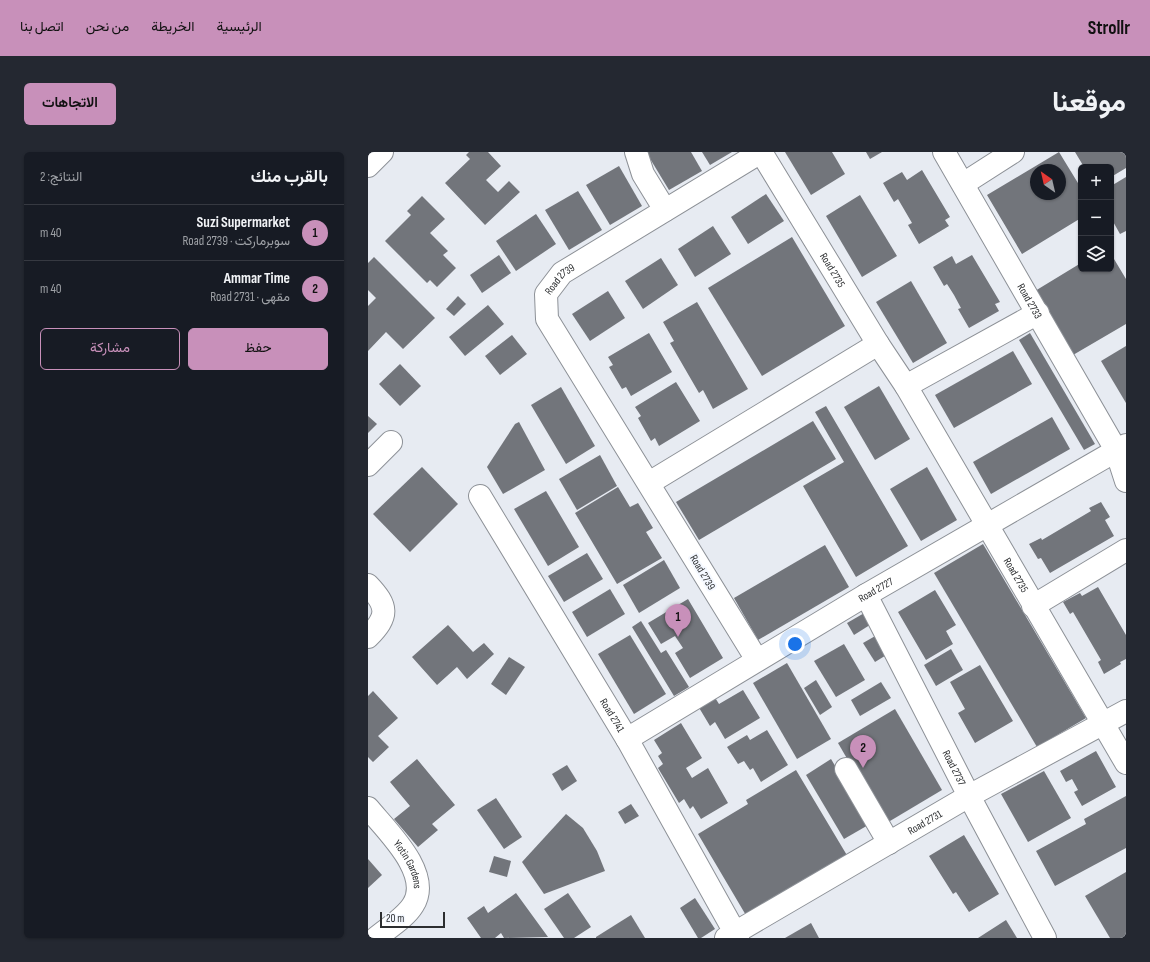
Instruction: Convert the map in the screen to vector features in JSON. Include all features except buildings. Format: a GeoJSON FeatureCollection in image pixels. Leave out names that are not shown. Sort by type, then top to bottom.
{"type":"FeatureCollection","features":[{"type":"Feature","properties":{"kind":"street"},"geometry":{"type":"LineString","coordinates":[[368,166],[382,152]]}},
{"type":"Feature","properties":{"kind":"street"},"geometry":{"type":"LineString","coordinates":[[636,152],[642,174],[665,210]]}},
{"type":"Feature","properties":{"kind":"street","name":"Road 2739"},"geometry":{"type":"LineString","coordinates":[[757,660],[649,483],[546,319],[546,294],[562,273],[761,152]]}},
{"type":"Feature","properties":{"kind":"street","name":"Road 2735"},"geometry":{"type":"LineString","coordinates":[[761,152],[878,344],[906,386],[1126,763]]}},
{"type":"Feature","properties":{"kind":"street","name":"Road 2733"},"geometry":{"type":"LineString","coordinates":[[944,152],[1038,313],[1123,452],[1126,481]]}},
{"type":"Feature","properties":{"kind":"street"},"geometry":{"type":"LineString","coordinates":[[963,184],[1013,152]]}},
{"type":"Feature","properties":{"kind":"street"},"geometry":{"type":"LineString","coordinates":[[906,386],[1038,313]]}},
{"type":"Feature","properties":{"kind":"street"},"geometry":{"type":"LineString","coordinates":[[649,483],[878,344]]}},
{"type":"Feature","properties":{"kind":"street"},"geometry":{"type":"LineString","coordinates":[[368,465],[391,442]]}},
{"type":"Feature","properties":{"kind":"street","name":"Road 2727"},"geometry":{"type":"LineString","coordinates":[[627,739],[866,595],[986,525],[1123,452]]}},
{"type":"Feature","properties":{"kind":"street","name":"Road 2741"},"geometry":{"type":"LineString","coordinates":[[480,496],[627,739],[733,936]]}},
{"type":"Feature","properties":{"kind":"street"},"geometry":{"type":"LineString","coordinates":[[1033,606],[1126,550]]}},
{"type":"Feature","properties":{"kind":"street"},"geometry":{"type":"LineString","coordinates":[[368,585],[379,597],[384,611],[380,626],[368,637]]}},
{"type":"Feature","properties":{"kind":"street","name":"Road 2737"},"geometry":{"type":"LineString","coordinates":[[866,595],[969,796],[1045,938]]}},
{"type":"Feature","properties":{"kind":"street","name":"Road 2731"},"geometry":{"type":"LineString","coordinates":[[733,936],[969,796],[1126,711]]}},
{"type":"Feature","properties":{"kind":"street"},"geometry":{"type":"LineString","coordinates":[[846,769],[889,843]]}},
{"type":"Feature","properties":{"kind":"street","name":"Yiotin Gardens"},"geometry":{"type":"LineString","coordinates":[[368,808],[413,865],[419,886],[418,897],[413,907],[376,938]]}},
{"type":"Feature","properties":{"kind":"place","name":"Suzi Supermarket"},"geometry":{"type":"Point","coordinates":[678,637]}},
{"type":"Feature","properties":{"kind":"place","name":"Ammar Time"},"geometry":{"type":"Point","coordinates":[863,768]}}]}
